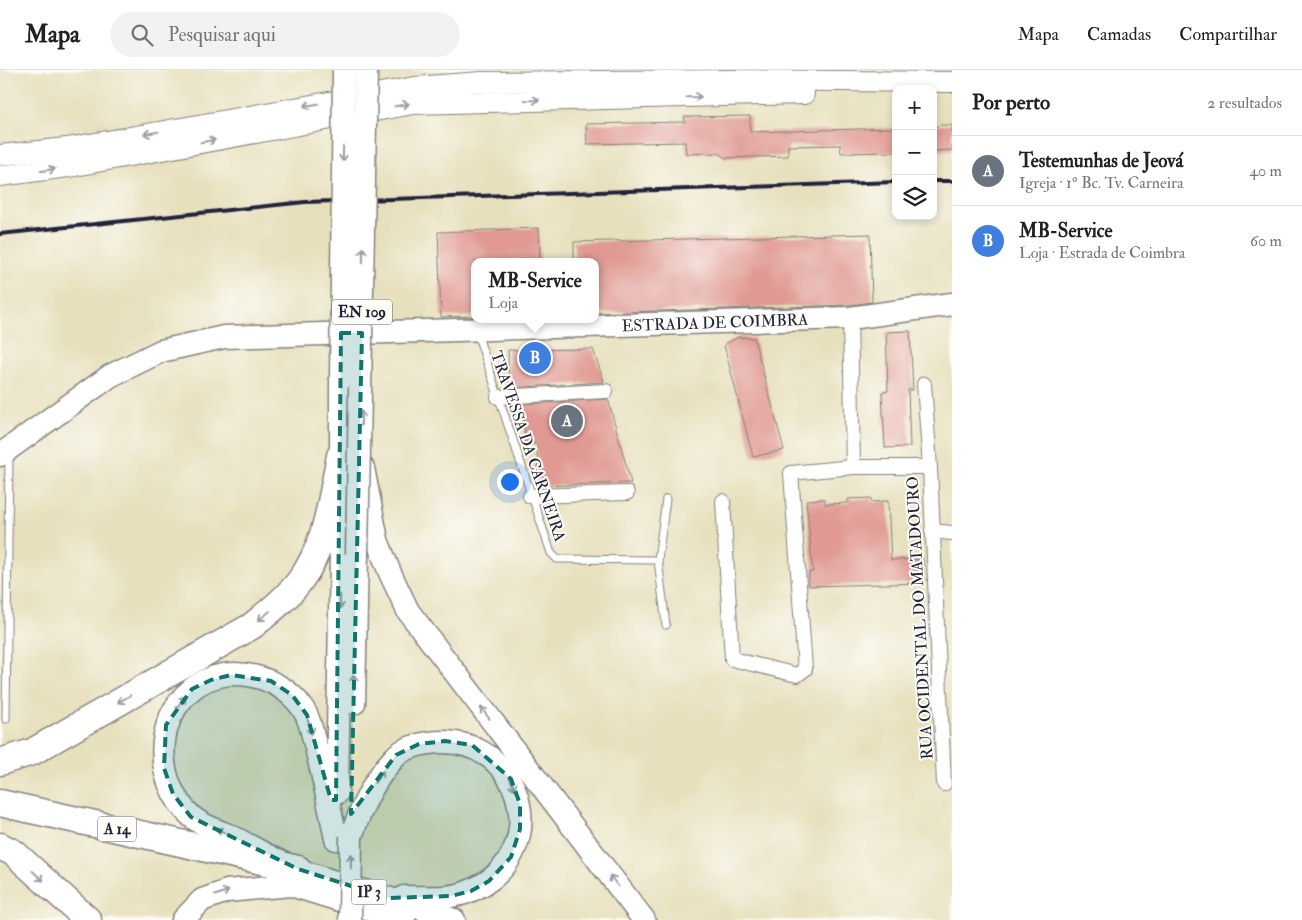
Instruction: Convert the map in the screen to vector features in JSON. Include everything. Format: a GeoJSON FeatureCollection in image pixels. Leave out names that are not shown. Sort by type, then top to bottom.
{"type":"FeatureCollection","features":[{"type":"Feature","properties":{"kind":"highway"},"geometry":{"type":"LineString","coordinates":[[0,762],[32,752],[252,626],[275,608],[299,582],[313,560],[323,536],[350,454]]}},
{"type":"Feature","properties":{"kind":"highway","name":"A 14"},"geometry":{"type":"LineString","coordinates":[[0,803],[295,877]]}},
{"type":"Feature","properties":{"kind":"highway","name":"A 14"},"geometry":{"type":"LineString","coordinates":[[0,818],[295,877]]}},
{"type":"Feature","properties":{"kind":"highway"},"geometry":{"type":"LineString","coordinates":[[0,846],[14,854],[88,920]]}},
{"type":"Feature","properties":{"kind":"main road","name":"EN 109"},"geometry":{"type":"LineString","coordinates":[[334,920],[343,838],[349,554],[350,454],[344,70]]}},
{"type":"Feature","properties":{"kind":"main road","name":"EN 109"},"geometry":{"type":"LineString","coordinates":[[350,454],[366,70]]}},
{"type":"Feature","properties":{"kind":"main road"},"geometry":{"type":"LineString","coordinates":[[0,176],[75,166],[482,91],[741,80],[952,82]]}},
{"type":"Feature","properties":{"kind":"main road"},"geometry":{"type":"LineString","coordinates":[[0,155],[67,148],[415,87],[482,91],[892,92]]}},
{"type":"Feature","properties":{"kind":"main road"},"geometry":{"type":"LineString","coordinates":[[937,91],[952,91]]}},
{"type":"Feature","properties":{"kind":"main road","name":"ESTRADA DE COIMBRA"},"geometry":{"type":"LineString","coordinates":[[4,452],[110,376],[161,351],[224,337],[850,318],[952,304]]}},
{"type":"Feature","properties":{"kind":"main road"},"geometry":{"type":"LineString","coordinates":[[350,454],[377,540],[408,611],[644,920]]}},
{"type":"Feature","properties":{"kind":"main road"},"geometry":{"type":"LineString","coordinates":[[295,877],[192,817],[173,794],[164,768],[163,744],[166,725],[178,705],[192,689],[211,680],[231,675],[251,675],[271,681],[292,695],[307,715],[343,838]]}},
{"type":"Feature","properties":{"kind":"main road"},"geometry":{"type":"LineString","coordinates":[[343,838],[368,792],[396,755],[419,744],[445,741],[472,745],[494,760],[511,779],[520,804],[520,829],[512,857],[489,882],[471,891],[451,896],[389,898]]}},
{"type":"Feature","properties":{"kind":"main road","name":"EN 109"},"geometry":{"type":"LineString","coordinates":[[343,838],[350,920]]}},
{"type":"Feature","properties":{"kind":"main road"},"geometry":{"type":"LineString","coordinates":[[183,920],[202,900],[227,890],[295,877]]}},
{"type":"Feature","properties":{"kind":"main road","name":"IP 3"},"geometry":{"type":"LineString","coordinates":[[295,877],[389,898],[454,920]]}},
{"type":"Feature","properties":{"kind":"main road","name":"IP 3"},"geometry":{"type":"LineString","coordinates":[[295,877],[404,920]]}},
{"type":"Feature","properties":{"kind":"street"},"geometry":{"type":"LineString","coordinates":[[850,318],[853,467]]}},
{"type":"Feature","properties":{"kind":"street"},"geometry":{"type":"LineString","coordinates":[[924,384],[930,466]]}},
{"type":"Feature","properties":{"kind":"street"},"geometry":{"type":"LineString","coordinates":[[498,397],[606,391]]}},
{"type":"Feature","properties":{"kind":"street","name":"RUA OCIDENTAL DO MATADOURO"},"geometry":{"type":"LineString","coordinates":[[723,501],[732,659],[797,675],[805,669],[791,473],[853,467],[930,466],[944,784]]}},
{"type":"Feature","properties":{"kind":"street"},"geometry":{"type":"LineString","coordinates":[[530,496],[627,493]]}},
{"type":"Feature","properties":{"kind":"street"},"geometry":{"type":"LineString","coordinates":[[932,531],[952,533]]}},
{"type":"Feature","properties":{"kind":"lane","name":"TRAVESSA DA CARNEIRA"},"geometry":{"type":"LineString","coordinates":[[476,329],[530,496],[551,553],[557,559],[658,560]]}},
{"type":"Feature","properties":{"kind":"lane"},"geometry":{"type":"LineString","coordinates":[[4,452],[6,719]]}},
{"type":"Feature","properties":{"kind":"lane"},"geometry":{"type":"LineString","coordinates":[[666,499],[658,560],[666,625]]}},
{"type":"Feature","properties":{"kind":"highlighted area"},"geometry":{"type":"Polygon","coordinates":[[[341,333],[362,333],[351,814],[396,755],[419,744],[445,741],[472,745],[511,779],[520,804],[520,829],[511,857],[489,881],[471,891],[451,896],[389,898],[298,869],[191,817],[173,794],[164,768],[166,725],[192,689],[211,680],[231,675],[271,681],[292,695],[307,715],[331,800],[336,800],[341,333]]]}},
{"type":"Feature","properties":{"kind":"building"},"geometry":{"type":"Polygon","coordinates":[[[750,116],[750,132],[892,128],[892,152],[841,153],[840,145],[788,146],[788,156],[725,158],[719,153],[686,154],[685,142],[587,144],[586,124],[685,122],[684,117],[750,116]]]}},
{"type":"Feature","properties":{"kind":"building"},"geometry":{"type":"Polygon","coordinates":[[[952,125],[952,150],[937,151],[937,126],[952,125]]]}},
{"type":"Feature","properties":{"kind":"building"},"geometry":{"type":"Polygon","coordinates":[[[539,228],[540,258],[471,258],[471,316],[441,317],[438,232],[539,228]]]}},
{"type":"Feature","properties":{"kind":"building"},"geometry":{"type":"Polygon","coordinates":[[[870,234],[872,302],[849,305],[599,313],[599,258],[574,258],[574,242],[870,234]]]}},
{"type":"Feature","properties":{"kind":"building"},"geometry":{"type":"Polygon","coordinates":[[[910,331],[913,390],[908,390],[910,447],[885,448],[882,392],[888,391],[886,332],[910,331]]]}},
{"type":"Feature","properties":{"kind":"building"},"geometry":{"type":"Polygon","coordinates":[[[738,337],[754,338],[784,450],[753,457],[724,345],[738,337]]]}},
{"type":"Feature","properties":{"kind":"building"},"geometry":{"type":"Polygon","coordinates":[[[593,349],[604,382],[509,388],[508,350],[593,349]]]}},
{"type":"Feature","properties":{"kind":"building"},"geometry":{"type":"Polygon","coordinates":[[[608,399],[631,483],[538,486],[537,444],[525,444],[523,404],[608,399]]]}},
{"type":"Feature","properties":{"kind":"building"},"geometry":{"type":"Polygon","coordinates":[[[871,498],[871,502],[888,501],[891,560],[923,559],[924,583],[809,586],[809,572],[813,572],[806,500],[825,499],[825,504],[848,503],[848,499],[871,498]]]}},
{"type":"Feature","properties":{"kind":"railway"},"geometry":{"type":"LineString","coordinates":[[937,181],[952,181]]}},
{"type":"Feature","properties":{"kind":"railway"},"geometry":{"type":"LineString","coordinates":[[0,234],[305,202],[892,182]]}},
{"type":"Feature","properties":{"kind":"place","name":"MB-Service"},"geometry":{"type":"Point","coordinates":[535,358]}},
{"type":"Feature","properties":{"kind":"place","name":"Testemunhas de Jeová"},"geometry":{"type":"Point","coordinates":[567,421]}}]}
